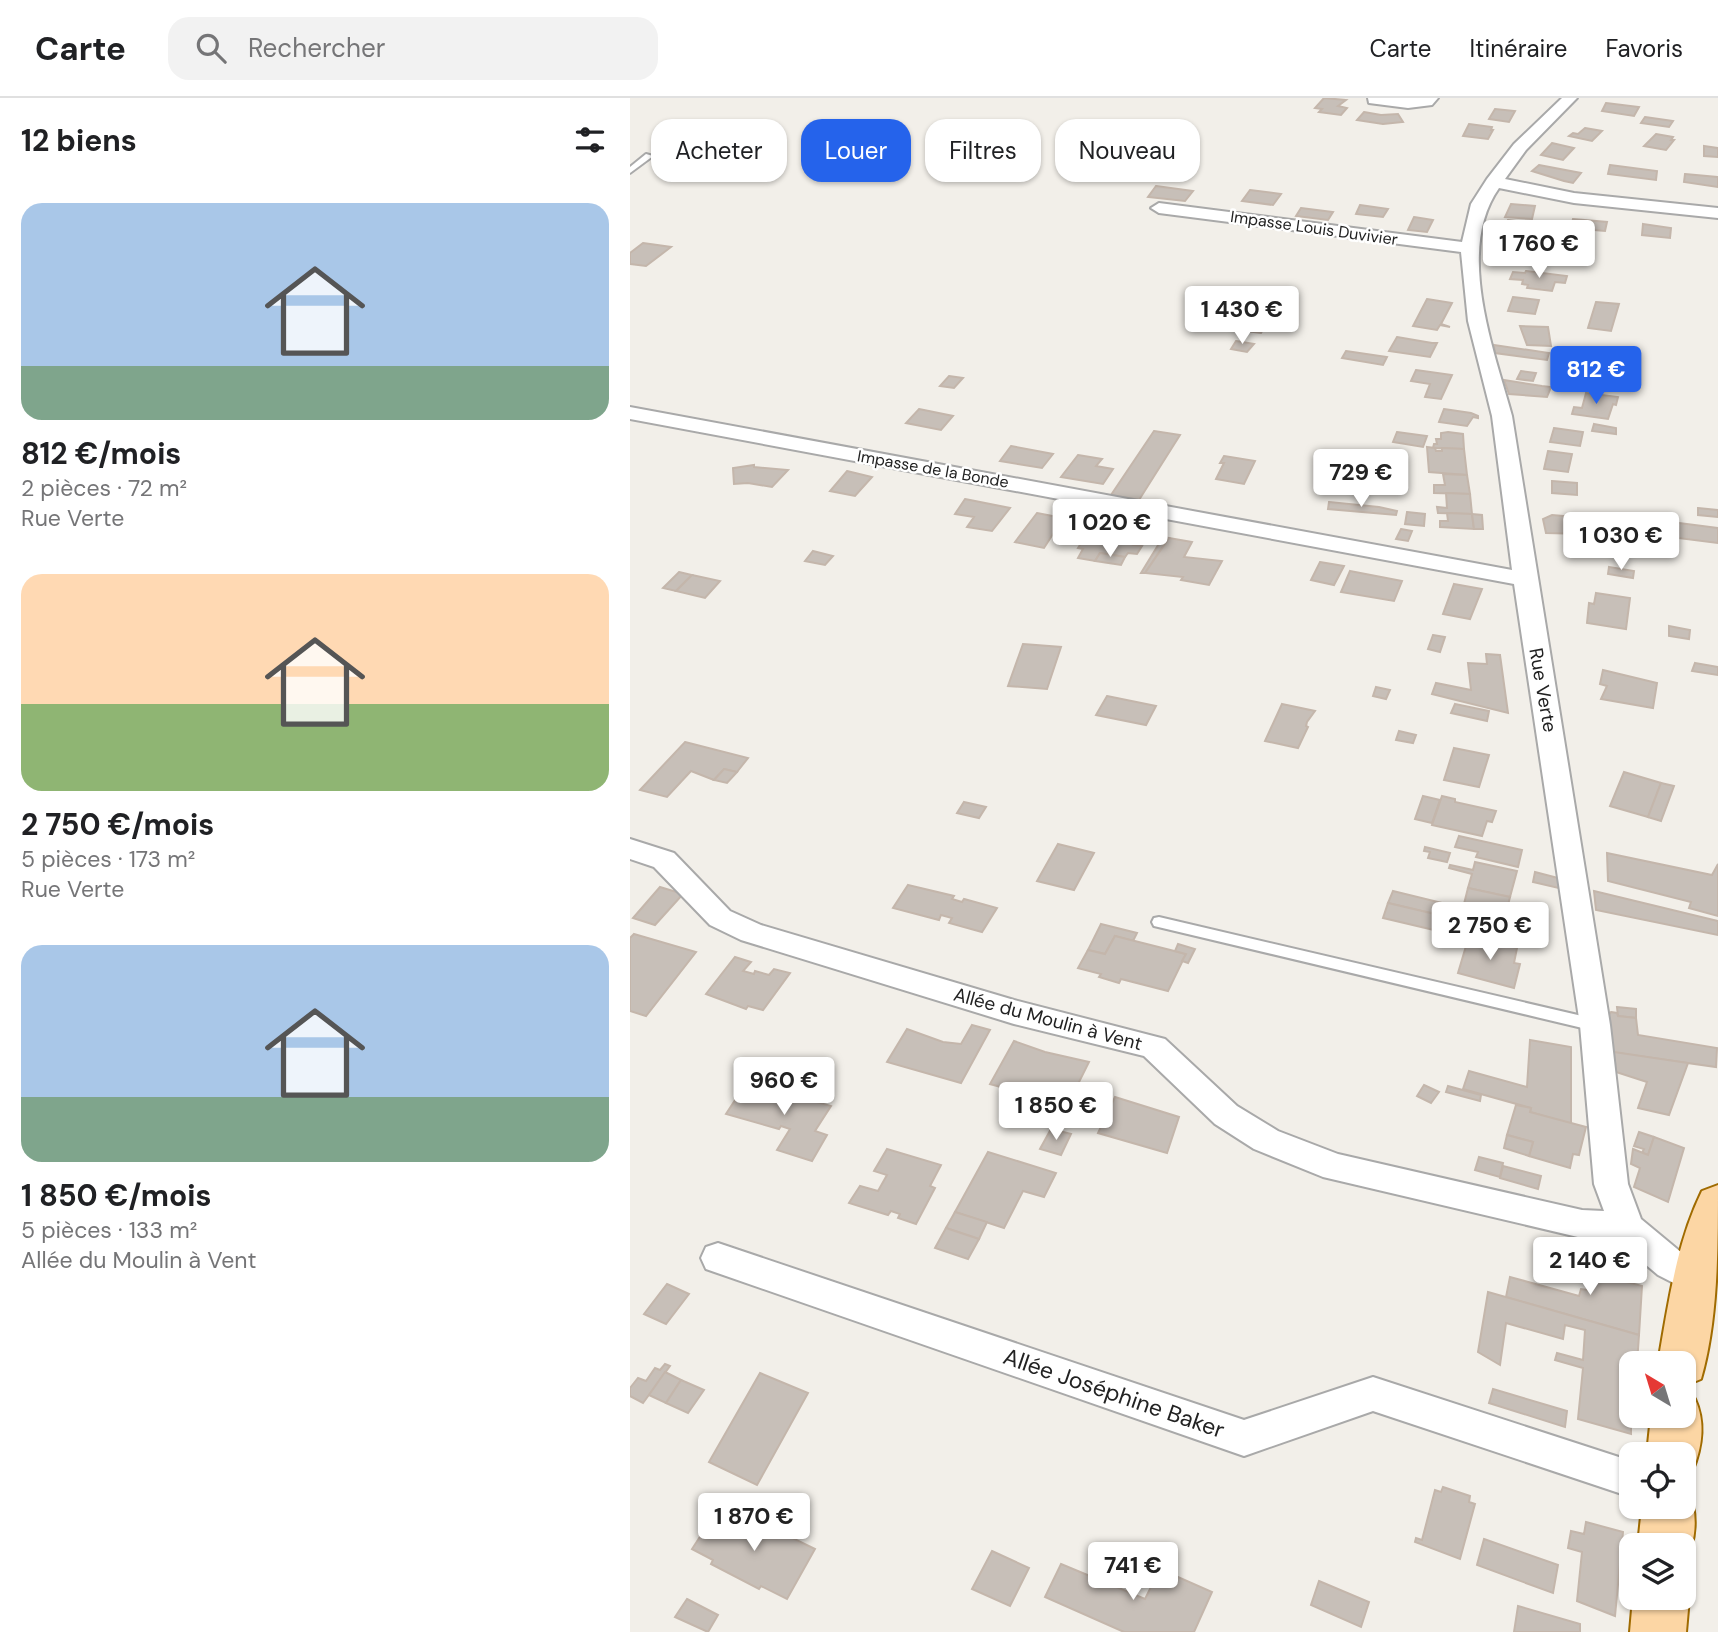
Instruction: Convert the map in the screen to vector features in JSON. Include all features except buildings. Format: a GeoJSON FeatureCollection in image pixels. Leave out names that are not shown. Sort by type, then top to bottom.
{"type":"FeatureCollection","features":[{"type":"Feature","properties":{"kind":"main road"},"geometry":{"type":"LineString","coordinates":[[1685,1351],[1697,1280],[1718,1205]]}},
{"type":"Feature","properties":{"kind":"main road"},"geometry":{"type":"LineString","coordinates":[[1658,1632],[1660,1610]]}},
{"type":"Feature","properties":{"kind":"street"},"geometry":{"type":"LineString","coordinates":[[1374,100],[1408,104],[1427,102],[1431,98]]}},
{"type":"Feature","properties":{"kind":"street","name":"Rue Verte"},"geometry":{"type":"LineString","coordinates":[[1570,98],[1520,147],[1493,182],[1479,204],[1469,248],[1477,321],[1502,416],[1595,1024],[1611,1184],[1627,1228]]}},
{"type":"Feature","properties":{"kind":"street"},"geometry":{"type":"LineString","coordinates":[[1493,182],[1574,198],[1718,213]]}},
{"type":"Feature","properties":{"kind":"street","name":"Impasse Louis Duvivier"},"geometry":{"type":"LineString","coordinates":[[1159,208],[1469,248]]}},
{"type":"Feature","properties":{"kind":"street","name":"Impasse de la Bonde"},"geometry":{"type":"LineString","coordinates":[[630,413],[1525,579]]}},
{"type":"Feature","properties":{"kind":"street","name":"Allée du Moulin à Vent"},"geometry":{"type":"LineString","coordinates":[[630,849],[664,860],[720,918],[751,933],[1014,1012],[1154,1047],[1226,1115],[1265,1140],[1324,1162],[1582,1224],[1627,1228]]}},
{"type":"Feature","properties":{"kind":"street"},"geometry":{"type":"LineString","coordinates":[[1627,1228],[1670,1264],[1697,1280]]}},
{"type":"Feature","properties":{"kind":"street","name":"Allée Joséphine Baker"},"geometry":{"type":"LineString","coordinates":[[718,1258],[1244,1438],[1373,1394],[1619,1475]]}},
{"type":"Feature","properties":{"kind":"lane"},"geometry":{"type":"LineString","coordinates":[[630,171],[649,156]]}},
{"type":"Feature","properties":{"kind":"lane"},"geometry":{"type":"LineString","coordinates":[[1158,922],[1595,1024]]}}]}
